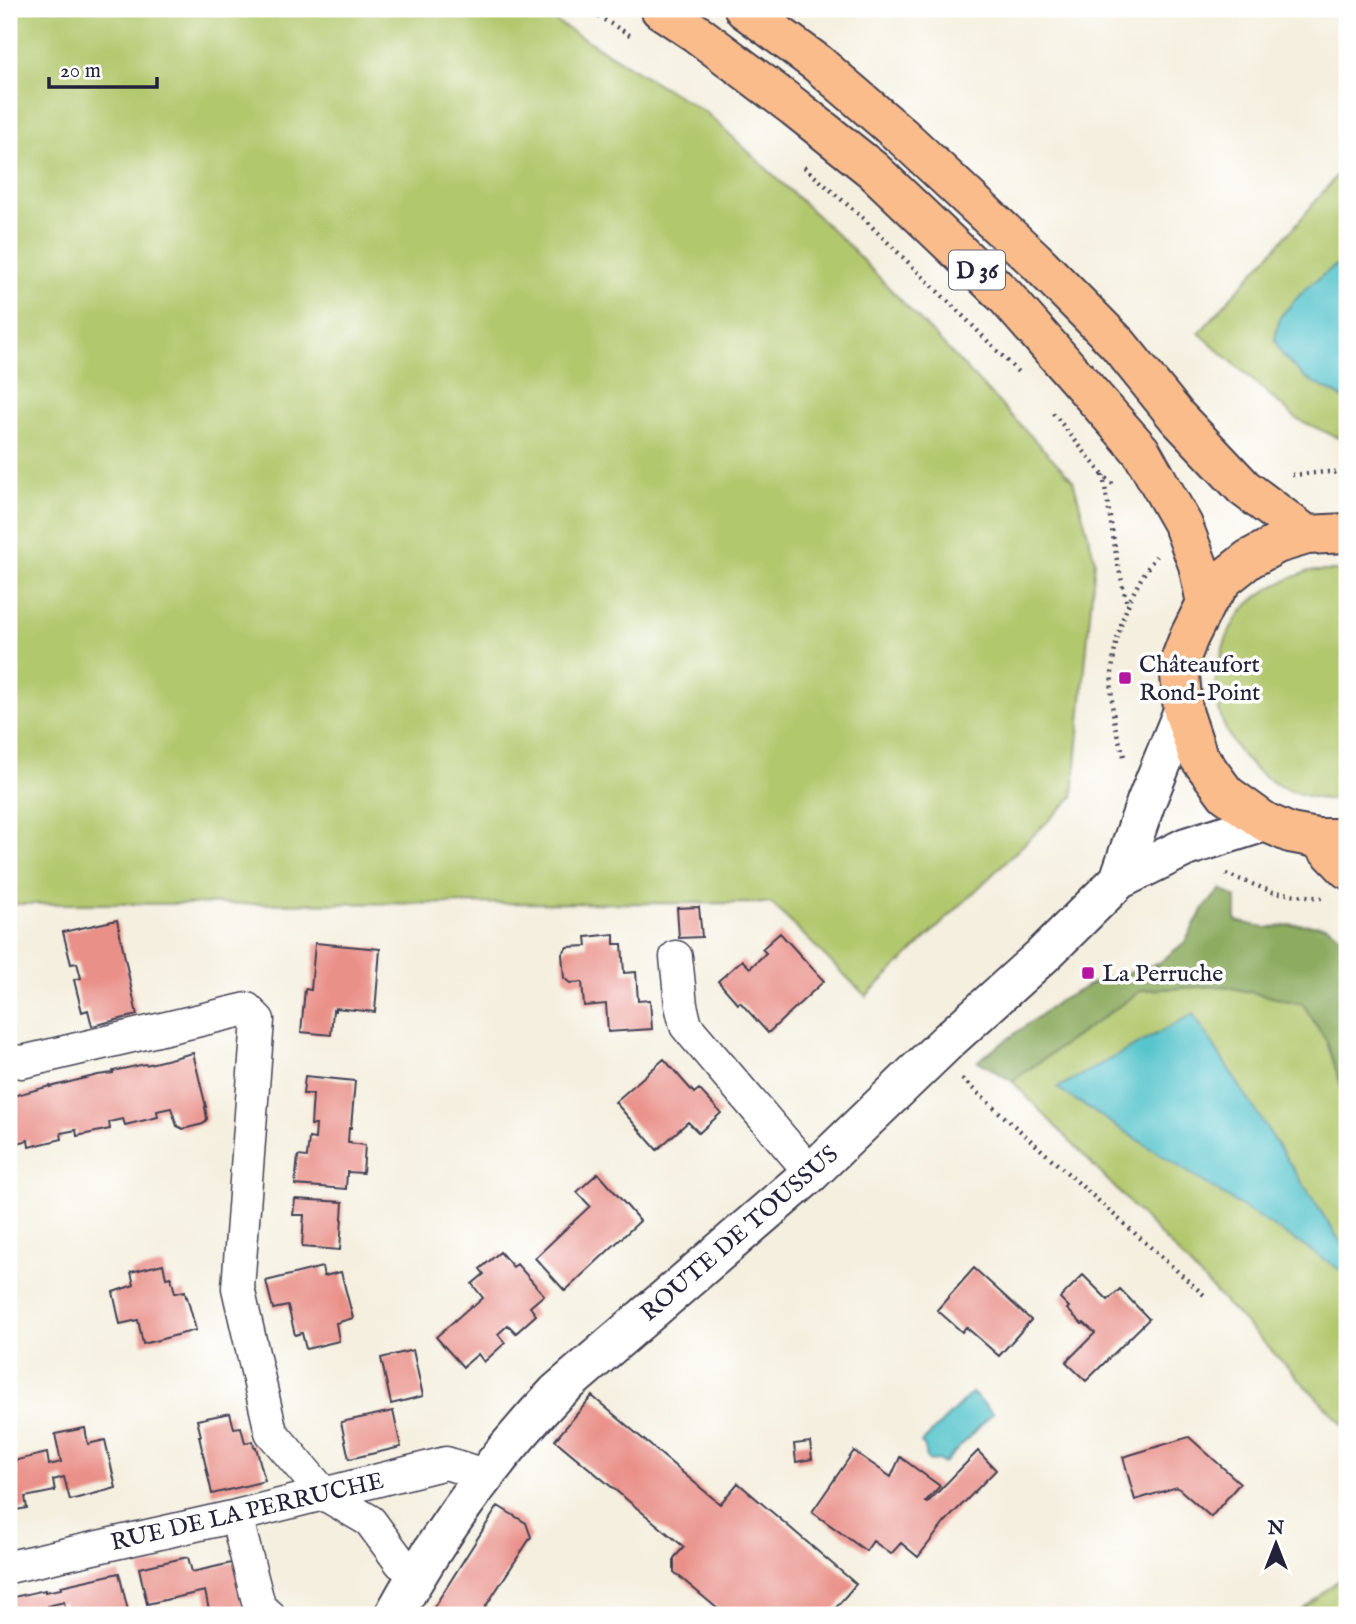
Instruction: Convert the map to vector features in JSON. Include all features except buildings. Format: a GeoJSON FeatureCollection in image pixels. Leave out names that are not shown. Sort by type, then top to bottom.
{"type":"FeatureCollection","features":[{"type":"Feature","properties":{"kind":"main road","name":"D 36"},"geometry":{"type":"LineString","coordinates":[[660,9],[794,107],[873,170],[1006,297],[1141,452],[1183,525],[1198,565],[1206,603]]}},
{"type":"Feature","properties":{"kind":"main road","name":"D 36"},"geometry":{"type":"LineString","coordinates":[[744,9],[817,63],[1035,260],[1118,344],[1178,418],[1244,488],[1307,535]]}},
{"type":"Feature","properties":{"kind":"main road"},"geometry":{"type":"LineString","coordinates":[[1347,533],[1307,535],[1277,544],[1249,558],[1225,579],[1206,603],[1179,663],[1183,711],[1198,756],[1226,794],[1265,822],[1290,832],[1332,838],[1347,869]]}},
{"type":"Feature","properties":{"kind":"street","name":"ROUTE DE TOUSSUS"},"geometry":{"type":"LineString","coordinates":[[1119,880],[1146,802],[1183,711]]}},
{"type":"Feature","properties":{"kind":"street","name":"ROUTE DE TOUSSUS"},"geometry":{"type":"LineString","coordinates":[[394,1615],[417,1573],[484,1475],[556,1393],[811,1173],[1119,880],[1186,847],[1265,822]]}},
{"type":"Feature","properties":{"kind":"street"},"geometry":{"type":"LineString","coordinates":[[676,957],[686,1026],[811,1173]]}},
{"type":"Feature","properties":{"kind":"street"},"geometry":{"type":"LineString","coordinates":[[9,1060],[22,1062],[247,1009],[258,1020],[238,1288],[271,1432],[324,1494],[370,1521],[401,1563],[417,1573]]}},
{"type":"Feature","properties":{"kind":"street","name":"RUE DE LA PERRUCHE"},"geometry":{"type":"LineString","coordinates":[[9,1567],[236,1516],[446,1463],[484,1475]]}},
{"type":"Feature","properties":{"kind":"street"},"geometry":{"type":"LineString","coordinates":[[236,1516],[260,1609],[269,1615]]}},
{"type":"Feature","properties":{"kind":"path"},"geometry":{"type":"LineString","coordinates":[[586,9],[634,38]]}},
{"type":"Feature","properties":{"kind":"path"},"geometry":{"type":"LineString","coordinates":[[802,166],[865,220],[971,323],[1026,381]]}},
{"type":"Feature","properties":{"kind":"path"},"geometry":{"type":"LineString","coordinates":[[1052,411],[1103,475],[1127,604],[1158,553]]}},
{"type":"Feature","properties":{"kind":"path"},"geometry":{"type":"LineString","coordinates":[[934,1054],[1204,1295]]}},
{"type":"Feature","properties":{"kind":"green space"},"geometry":{"type":"Polygon","coordinates":[[[9,9],[535,9],[708,114],[846,243],[1073,480],[1095,560],[1073,797],[866,996],[771,903],[9,904],[9,9]]]}},
{"type":"Feature","properties":{"kind":"green space"},"geometry":{"type":"Polygon","coordinates":[[[1347,163],[1347,264],[1335,266],[1340,397],[1347,400],[1347,442],[1297,419],[1199,333],[1296,225],[1347,163]]]}},
{"type":"Feature","properties":{"kind":"green space"},"geometry":{"type":"Polygon","coordinates":[[[1309,571],[1347,571],[1347,797],[1334,799],[1303,795],[1262,775],[1232,742],[1217,700],[1217,671],[1225,643],[1237,619],[1252,601],[1267,590],[1309,571]]]}},
{"type":"Feature","properties":{"kind":"green space"},"geometry":{"type":"Polygon","coordinates":[[[1221,889],[1236,898],[1236,921],[1266,928],[1298,924],[1326,926],[1347,940],[1347,1103],[1327,1042],[1303,1004],[1223,986],[1142,990],[1012,1081],[978,1061],[1059,1001],[1097,981],[1159,963],[1185,942],[1203,909],[1221,889]]]}},
{"type":"Feature","properties":{"kind":"green space"},"geometry":{"type":"Polygon","coordinates":[[[1223,986],[1303,1004],[1327,1042],[1347,1103],[1347,1429],[1012,1081],[1142,990],[1223,986]]]}},
{"type":"Feature","properties":{"kind":"green space"},"geometry":{"type":"Polygon","coordinates":[[[1347,1573],[1347,1615],[1296,1615],[1347,1573]]]}},
{"type":"Feature","properties":{"kind":"water"},"geometry":{"type":"Polygon","coordinates":[[[1347,264],[1347,400],[1305,378],[1283,356],[1275,340],[1280,317],[1306,288],[1335,266],[1347,264]]]}},
{"type":"Feature","properties":{"kind":"water"},"geometry":{"type":"Polygon","coordinates":[[[1193,1014],[1347,1252],[1347,1274],[1057,1088],[1193,1014]]]}},
{"type":"Feature","properties":{"kind":"water"},"geometry":{"type":"Polygon","coordinates":[[[972,1393],[993,1413],[943,1464],[939,1460],[930,1461],[921,1443],[972,1393]]]}},
{"type":"Feature","properties":{"kind":"place","name":"Châteaufort Rond-Point"},"geometry":{"type":"Point","coordinates":[1125,678]}},
{"type":"Feature","properties":{"kind":"place","name":"La Perruche"},"geometry":{"type":"Point","coordinates":[1088,973]}}]}
